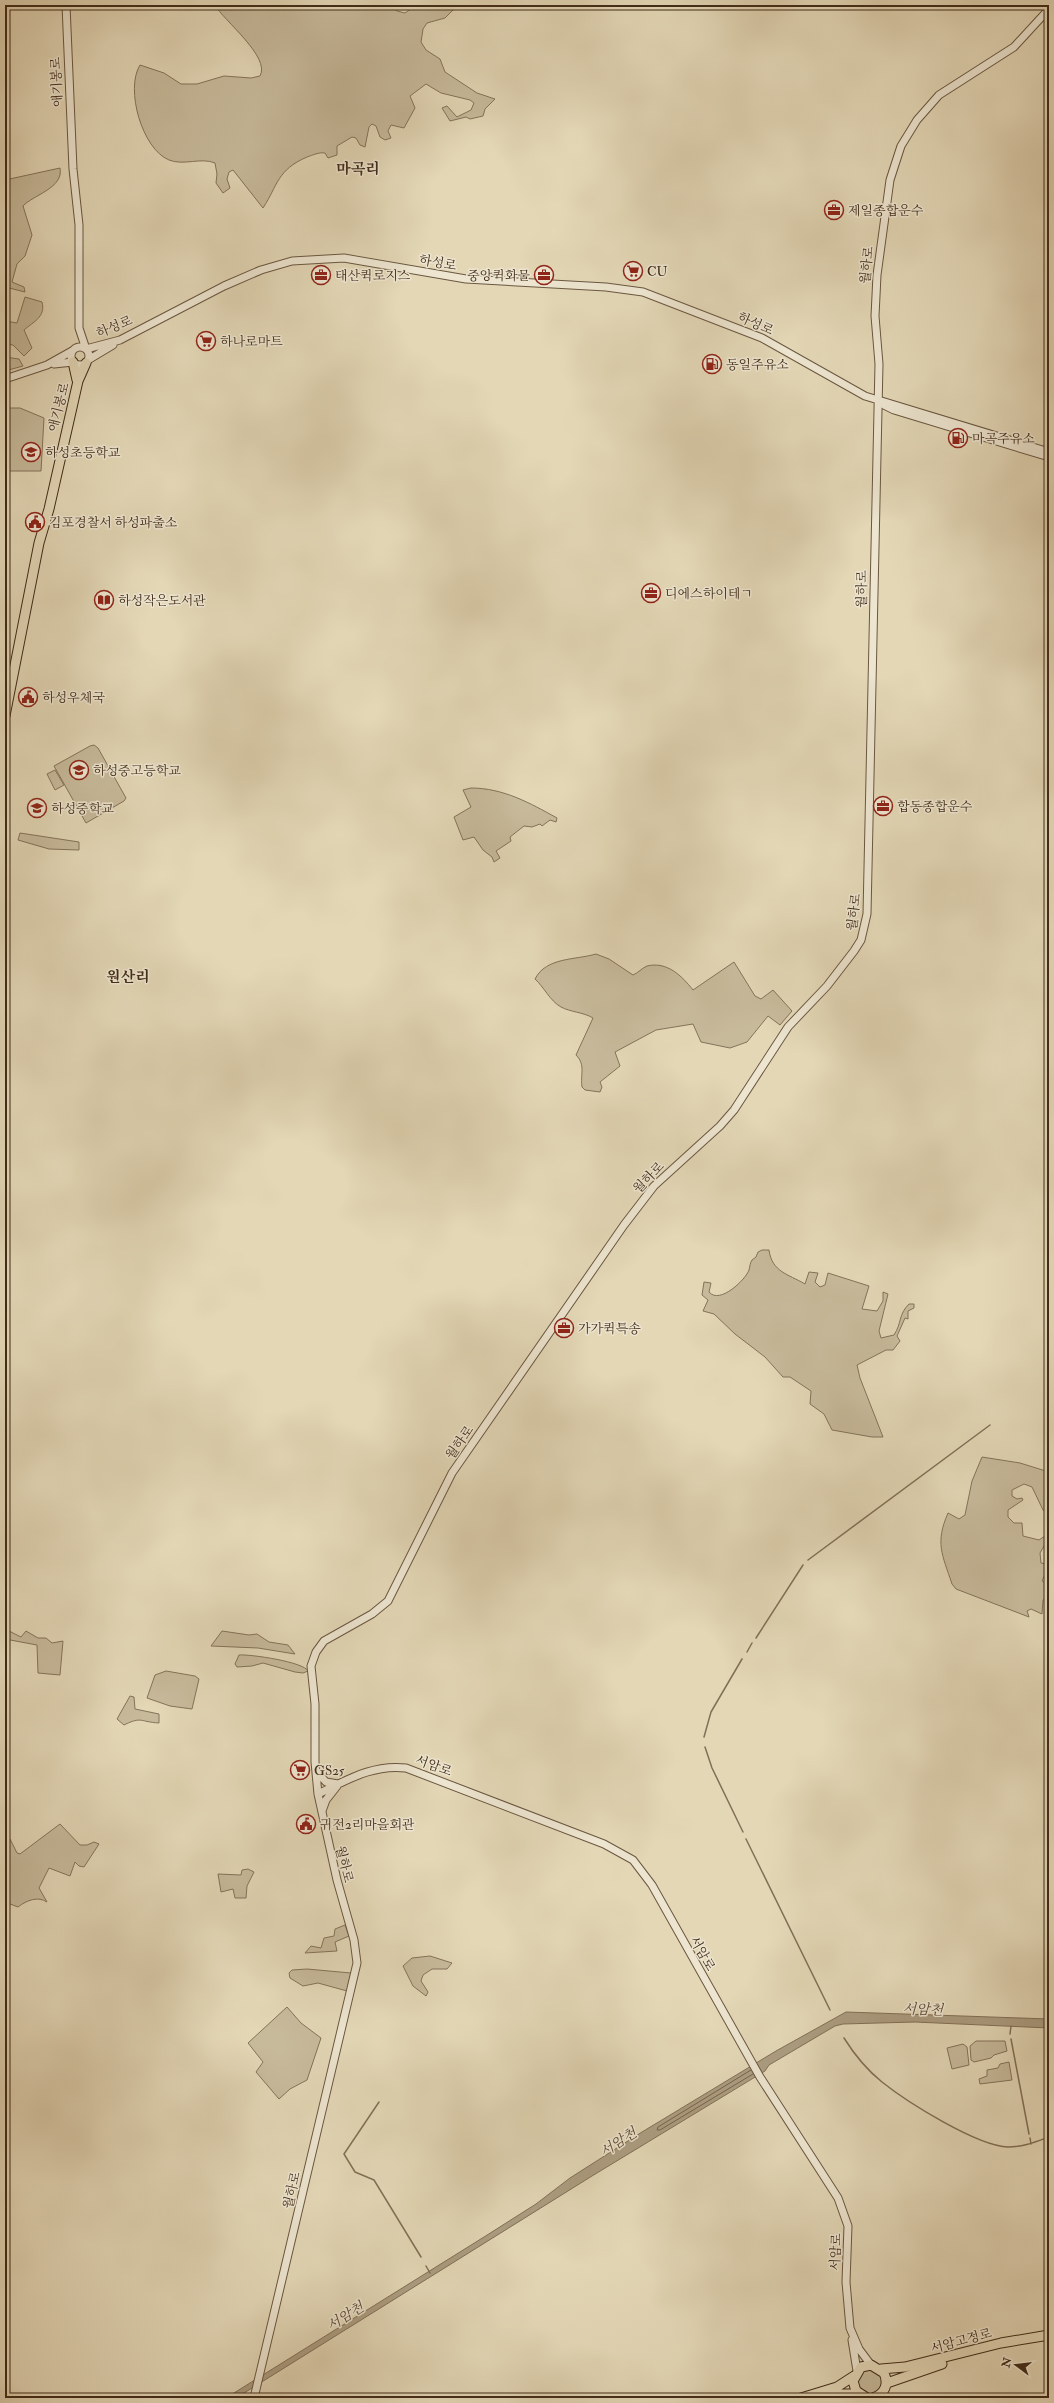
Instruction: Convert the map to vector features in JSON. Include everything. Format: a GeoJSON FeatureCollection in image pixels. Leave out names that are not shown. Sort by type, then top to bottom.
{"type":"FeatureCollection","features":[{"type":"Feature","properties":{"kind":"main road"},"geometry":{"type":"LineString","coordinates":[[74,362],[78,381]]}},
{"type":"Feature","properties":{"kind":"main road","name":"애기봉로"},"geometry":{"type":"LineString","coordinates":[[5,716],[39,543],[49,510],[78,381],[87,362]]}},
{"type":"Feature","properties":{"kind":"main road","name":"서암고정로"},"geometry":{"type":"LineString","coordinates":[[881,2369],[905,2368],[1001,2343],[1049,2335]]}},
{"type":"Feature","properties":{"kind":"main road","name":"서암고정로"},"geometry":{"type":"LineString","coordinates":[[887,2383],[905,2375],[975,2355],[1049,2341]]}},
{"type":"Feature","properties":{"kind":"main road"},"geometry":{"type":"LineString","coordinates":[[801,2398],[838,2387],[856,2373],[861,2367],[871,2365],[881,2369],[886,2377],[887,2383],[883,2395],[873,2398]]}},
{"type":"Feature","properties":{"kind":"main road"},"geometry":{"type":"LineString","coordinates":[[856,2373],[854,2386],[863,2396]]}},
{"type":"Feature","properties":{"kind":"main road"},"geometry":{"type":"LineString","coordinates":[[822,2398],[841,2394],[863,2396]]}},
{"type":"Feature","properties":{"kind":"street","name":"애기봉로"},"geometry":{"type":"LineString","coordinates":[[66,5],[73,169],[79,225],[79,328],[86,349]]}},
{"type":"Feature","properties":{"kind":"street","name":"월하로"},"geometry":{"type":"LineString","coordinates":[[254,2397],[357,1963],[354,1940],[338,1884],[321,1814],[316,1770],[316,1710],[311,1666],[319,1647],[329,1637],[372,1614],[388,1601],[452,1473],[624,1225],[654,1186],[720,1126],[788,1027],[827,986],[861,940],[867,914],[879,364],[875,301],[877,275],[890,180],[901,146],[917,120],[939,94],[1014,47],[1049,10]]}},
{"type":"Feature","properties":{"kind":"street","name":"하성로"},"geometry":{"type":"LineString","coordinates":[[86,349],[120,340],[224,286],[261,270],[292,261],[344,258],[466,279],[606,287],[643,292],[762,338],[834,381],[894,410],[1049,457]]}},
{"type":"Feature","properties":{"kind":"street"},"geometry":{"type":"LineString","coordinates":[[74,362],[71,357],[79,328]]}},
{"type":"Feature","properties":{"kind":"street"},"geometry":{"type":"LineString","coordinates":[[47,365],[74,362],[81,365],[120,340]]}},
{"type":"Feature","properties":{"kind":"street"},"geometry":{"type":"LineString","coordinates":[[5,379],[47,365],[80,347],[86,349],[89,354],[87,362]]}},
{"type":"Feature","properties":{"kind":"street","name":"하성로"},"geometry":{"type":"LineString","coordinates":[[877,401],[1049,452]]}},
{"type":"Feature","properties":{"kind":"street","name":"서암로"},"geometry":{"type":"LineString","coordinates":[[318,1794],[370,1770],[393,1766],[406,1768],[583,1834],[633,1860],[652,1884],[760,2077],[827,2180],[844,2213],[849,2236],[846,2282],[850,2328],[859,2349],[871,2365]]}},
{"type":"Feature","properties":{"kind":"street"},"geometry":{"type":"LineString","coordinates":[[316,1770],[326,1782],[339,1784]]}},
{"type":"Feature","properties":{"kind":"street"},"geometry":{"type":"LineString","coordinates":[[321,1814],[326,1800],[339,1784]]}},
{"type":"Feature","properties":{"kind":"street"},"geometry":{"type":"LineString","coordinates":[[850,2328],[856,2373]]}},
{"type":"Feature","properties":{"kind":"shaded area"},"geometry":{"type":"Polygon","coordinates":[[[215,5],[228,5],[231,10],[251,5],[390,5],[397,11],[405,13],[416,5],[465,5],[453,10],[445,18],[427,23],[423,29],[421,42],[426,50],[440,59],[445,72],[477,93],[495,99],[485,109],[483,116],[470,119],[466,117],[450,121],[442,108],[447,106],[457,117],[471,110],[474,103],[470,100],[441,93],[426,84],[410,96],[415,108],[404,128],[391,125],[388,131],[391,138],[385,140],[380,137],[376,126],[372,124],[369,127],[365,147],[360,145],[356,138],[352,137],[337,146],[337,155],[328,158],[325,153],[318,153],[297,162],[279,179],[263,208],[233,170],[229,172],[227,179],[230,188],[223,193],[216,183],[217,174],[215,163],[210,161],[175,162],[159,154],[151,144],[144,131],[135,103],[134,88],[140,65],[164,73],[181,84],[197,84],[224,76],[251,78],[260,76],[262,68],[253,49],[215,5]]]}},
{"type":"Feature","properties":{"kind":"shaded area"},"geometry":{"type":"Polygon","coordinates":[[[60,168],[60,175],[53,186],[23,206],[32,235],[25,256],[17,264],[12,282],[24,287],[25,292],[5,287],[5,180],[60,168]]]}},
{"type":"Feature","properties":{"kind":"shaded area"},"geometry":{"type":"Polygon","coordinates":[[[25,297],[42,302],[43,307],[38,319],[24,330],[32,348],[24,356],[13,345],[5,344],[5,321],[17,323],[25,297]]]}},
{"type":"Feature","properties":{"kind":"shaded area"},"geometry":{"type":"Polygon","coordinates":[[[5,357],[19,359],[23,366],[5,371],[5,357]]]}},
{"type":"Feature","properties":{"kind":"shaded area"},"geometry":{"type":"Polygon","coordinates":[[[5,408],[20,408],[44,418],[41,471],[5,471],[5,408]]]}},
{"type":"Feature","properties":{"kind":"shaded area"},"geometry":{"type":"Polygon","coordinates":[[[94,745],[98,748],[126,798],[124,801],[86,823],[54,766],[94,745]]]}},
{"type":"Feature","properties":{"kind":"shaded area"},"geometry":{"type":"Polygon","coordinates":[[[55,770],[64,785],[55,790],[47,774],[55,770]]]}},
{"type":"Feature","properties":{"kind":"shaded area"},"geometry":{"type":"Polygon","coordinates":[[[471,788],[494,791],[516,797],[557,818],[556,822],[550,820],[542,826],[540,824],[532,827],[524,826],[510,837],[511,841],[496,851],[500,858],[494,862],[492,857],[483,850],[474,837],[463,840],[454,817],[471,807],[463,790],[471,788]]]}},
{"type":"Feature","properties":{"kind":"shaded area"},"geometry":{"type":"Polygon","coordinates":[[[20,833],[79,842],[79,850],[49,849],[18,840],[20,833]]]}},
{"type":"Feature","properties":{"kind":"shaded area"},"geometry":{"type":"Polygon","coordinates":[[[596,954],[609,959],[633,975],[647,966],[654,965],[667,968],[679,975],[693,990],[734,962],[755,996],[761,999],[773,990],[792,1011],[780,1025],[768,1016],[747,1042],[730,1048],[701,1042],[693,1024],[656,1030],[615,1052],[620,1066],[600,1082],[602,1087],[600,1092],[585,1090],[582,1087],[582,1066],[576,1055],[593,1018],[561,1007],[550,998],[535,979],[540,972],[554,963],[562,960],[596,954]]]}},
{"type":"Feature","properties":{"kind":"shaded area"},"geometry":{"type":"Polygon","coordinates":[[[762,1250],[769,1250],[774,1263],[782,1272],[805,1284],[809,1272],[818,1273],[815,1282],[820,1287],[825,1285],[828,1273],[869,1286],[862,1309],[877,1311],[883,1301],[883,1292],[888,1294],[879,1331],[881,1338],[894,1335],[903,1312],[909,1304],[914,1304],[914,1308],[908,1311],[908,1319],[905,1318],[897,1336],[900,1341],[893,1350],[886,1350],[857,1365],[860,1378],[883,1437],[872,1437],[832,1430],[824,1414],[810,1404],[811,1391],[790,1377],[783,1377],[765,1357],[735,1334],[714,1314],[703,1311],[708,1300],[702,1295],[704,1282],[711,1283],[709,1292],[714,1295],[726,1293],[743,1279],[749,1270],[750,1263],[756,1257],[758,1252],[762,1250]]]}},
{"type":"Feature","properties":{"kind":"shaded area"},"geometry":{"type":"Polygon","coordinates":[[[982,1457],[1020,1463],[1049,1472],[1049,1515],[1043,1510],[1032,1487],[1024,1484],[1012,1490],[1012,1496],[1017,1499],[1022,1498],[1023,1500],[1008,1510],[1008,1517],[1014,1523],[1022,1523],[1023,1536],[1039,1540],[1045,1536],[1047,1541],[1040,1553],[1041,1563],[1047,1564],[1048,1568],[1042,1581],[1049,1585],[1049,1596],[1043,1600],[1042,1614],[1031,1609],[1027,1611],[1029,1617],[956,1589],[952,1584],[941,1548],[944,1523],[948,1513],[959,1519],[965,1515],[972,1481],[982,1457]]]}},
{"type":"Feature","properties":{"kind":"shaded area"},"geometry":{"type":"Polygon","coordinates":[[[5,1629],[21,1637],[26,1631],[38,1638],[46,1638],[52,1643],[63,1641],[60,1675],[38,1673],[37,1645],[5,1639],[5,1629]]]}},
{"type":"Feature","properties":{"kind":"shaded area"},"geometry":{"type":"Polygon","coordinates":[[[222,1631],[249,1635],[257,1634],[269,1642],[288,1645],[295,1654],[258,1648],[211,1646],[222,1631]]]}},
{"type":"Feature","properties":{"kind":"shaded area"},"geometry":{"type":"Polygon","coordinates":[[[239,1655],[265,1657],[287,1662],[308,1671],[303,1673],[295,1672],[263,1663],[252,1666],[237,1667],[235,1664],[239,1655]]]}},
{"type":"Feature","properties":{"kind":"shaded area"},"geometry":{"type":"Polygon","coordinates":[[[166,1671],[195,1676],[199,1679],[192,1709],[170,1706],[147,1698],[155,1675],[166,1671]]]}},
{"type":"Feature","properties":{"kind":"shaded area"},"geometry":{"type":"Polygon","coordinates":[[[130,1696],[134,1697],[135,1709],[159,1714],[159,1723],[138,1720],[124,1725],[117,1719],[130,1696]]]}},
{"type":"Feature","properties":{"kind":"shaded area"},"geometry":{"type":"Polygon","coordinates":[[[60,1824],[80,1845],[87,1845],[94,1842],[99,1844],[84,1867],[79,1866],[75,1862],[70,1876],[49,1868],[39,1888],[47,1902],[36,1899],[25,1902],[18,1907],[5,1902],[5,1842],[10,1839],[17,1853],[20,1854],[60,1824]]]}},
{"type":"Feature","properties":{"kind":"shaded area"},"geometry":{"type":"Polygon","coordinates":[[[248,1869],[254,1872],[247,1886],[246,1898],[235,1898],[233,1889],[221,1892],[218,1874],[241,1875],[242,1870],[248,1869]]]}},
{"type":"Feature","properties":{"kind":"shaded area"},"geometry":{"type":"Polygon","coordinates":[[[345,1925],[349,1936],[335,1942],[337,1951],[305,1953],[311,1946],[321,1948],[324,1938],[334,1936],[335,1929],[345,1925]]]}},
{"type":"Feature","properties":{"kind":"shaded area"},"geometry":{"type":"Polygon","coordinates":[[[430,1956],[452,1963],[447,1969],[432,1969],[423,1975],[421,1981],[428,1992],[426,1996],[413,1986],[403,1966],[412,1958],[430,1956]]]}},
{"type":"Feature","properties":{"kind":"shaded area"},"geometry":{"type":"Polygon","coordinates":[[[307,1969],[351,1973],[347,1991],[318,1983],[303,1986],[290,1978],[289,1973],[292,1970],[307,1969]]]}},
{"type":"Feature","properties":{"kind":"shaded area"},"geometry":{"type":"Polygon","coordinates":[[[287,2007],[301,2023],[321,2038],[307,2080],[290,2089],[279,2099],[256,2072],[263,2062],[248,2043],[287,2007]]]}},
{"type":"Feature","properties":{"kind":"shaded area"},"geometry":{"type":"Polygon","coordinates":[[[976,2041],[1005,2041],[1007,2051],[994,2055],[991,2058],[974,2062],[971,2060],[970,2046],[976,2041]]]}},
{"type":"Feature","properties":{"kind":"shaded area"},"geometry":{"type":"Polygon","coordinates":[[[963,2044],[967,2047],[969,2065],[952,2069],[947,2048],[963,2044]]]}},
{"type":"Feature","properties":{"kind":"shaded area"},"geometry":{"type":"Polygon","coordinates":[[[1009,2062],[1012,2080],[980,2084],[979,2079],[987,2076],[987,2070],[998,2068],[1000,2064],[1009,2062]]]}},
{"type":"Feature","properties":{"kind":"shaded area"},"geometry":{"type":"Polygon","coordinates":[[[870,2370],[875,2371],[881,2377],[881,2387],[875,2393],[870,2394],[865,2393],[859,2387],[858,2382],[859,2377],[865,2371],[870,2370]]]}},
{"type":"Feature","properties":{"kind":"water"},"geometry":{"type":"Polygon","coordinates":[[[846,2012],[1049,2019],[1049,2028],[915,2022],[843,2024],[835,2026],[769,2065],[765,2071],[592,2176],[236,2398],[226,2398],[536,2204],[570,2178],[642,2132],[776,2051],[846,2012]]]}},
{"type":"Feature","properties":{"kind":"waterway"},"geometry":{"type":"LineString","coordinates":[[808,1560],[990,1425]]}},
{"type":"Feature","properties":{"kind":"waterway"},"geometry":{"type":"LineString","coordinates":[[756,1638],[803,1565]]}},
{"type":"Feature","properties":{"kind":"waterway"},"geometry":{"type":"LineString","coordinates":[[747,1652],[752,1643]]}},
{"type":"Feature","properties":{"kind":"waterway"},"geometry":{"type":"LineString","coordinates":[[704,1737],[711,1712],[742,1659]]}},
{"type":"Feature","properties":{"kind":"waterway"},"geometry":{"type":"LineString","coordinates":[[705,1747],[712,1768],[743,1832]]}},
{"type":"Feature","properties":{"kind":"waterway"},"geometry":{"type":"LineString","coordinates":[[746,1839],[830,2010]]}},
{"type":"Feature","properties":{"kind":"waterway"},"geometry":{"type":"LineString","coordinates":[[1010,2034],[1011,2026]]}},
{"type":"Feature","properties":{"kind":"waterway"},"geometry":{"type":"LineString","coordinates":[[844,2038],[861,2062],[882,2082],[925,2111],[961,2131],[995,2145],[1008,2147],[1024,2145],[1049,2137]]}},
{"type":"Feature","properties":{"kind":"waterway"},"geometry":{"type":"LineString","coordinates":[[1011,2039],[1029,2134]]}},
{"type":"Feature","properties":{"kind":"waterway"},"geometry":{"type":"LineString","coordinates":[[379,2102],[344,2154],[355,2172],[374,2180],[421,2257]]}},
{"type":"Feature","properties":{"kind":"waterway"},"geometry":{"type":"LineString","coordinates":[[1030,2138],[1031,2144]]}},
{"type":"Feature","properties":{"kind":"waterway"},"geometry":{"type":"LineString","coordinates":[[426,2266],[430,2273]]}},
{"type":"Feature","properties":{"kind":"place","name":"제일종합운수"},"geometry":{"type":"Point","coordinates":[834,210]}},
{"type":"Feature","properties":{"kind":"place","name":"CU"},"geometry":{"type":"Point","coordinates":[633,271]}},
{"type":"Feature","properties":{"kind":"place","name":"태산퀵로지스"},"geometry":{"type":"Point","coordinates":[321,275]}},
{"type":"Feature","properties":{"kind":"place","name":"중앙퀵화물"},"geometry":{"type":"Point","coordinates":[544,275]}},
{"type":"Feature","properties":{"kind":"place","name":"하나로마트"},"geometry":{"type":"Point","coordinates":[206,341]}},
{"type":"Feature","properties":{"kind":"place","name":"동일주유소"},"geometry":{"type":"Point","coordinates":[712,364]}},
{"type":"Feature","properties":{"kind":"place","name":"마곡주유소"},"geometry":{"type":"Point","coordinates":[958,438]}},
{"type":"Feature","properties":{"kind":"place","name":"하성초등학교"},"geometry":{"type":"Point","coordinates":[31,452]}},
{"type":"Feature","properties":{"kind":"place","name":"김포경찰서 하성파출소"},"geometry":{"type":"Point","coordinates":[35,522]}},
{"type":"Feature","properties":{"kind":"place","name":"디에스하이테ㄱ"},"geometry":{"type":"Point","coordinates":[651,593]}},
{"type":"Feature","properties":{"kind":"place","name":"하성작은도서관"},"geometry":{"type":"Point","coordinates":[104,600]}},
{"type":"Feature","properties":{"kind":"place","name":"하성우체국"},"geometry":{"type":"Point","coordinates":[28,697]}},
{"type":"Feature","properties":{"kind":"place","name":"하성중고등학교"},"geometry":{"type":"Point","coordinates":[79,770]}},
{"type":"Feature","properties":{"kind":"place","name":"합동종합운수"},"geometry":{"type":"Point","coordinates":[883,806]}},
{"type":"Feature","properties":{"kind":"place","name":"하성중학교"},"geometry":{"type":"Point","coordinates":[37,808]}},
{"type":"Feature","properties":{"kind":"place","name":"가가퀵특송"},"geometry":{"type":"Point","coordinates":[564,1328]}},
{"type":"Feature","properties":{"kind":"place","name":"GS25"},"geometry":{"type":"Point","coordinates":[300,1770]}},
{"type":"Feature","properties":{"kind":"place","name":"귀전2리마을회관"},"geometry":{"type":"Point","coordinates":[306,1824]}},
{"type":"Feature","properties":{"kind":"district","name":"마곡리"},"geometry":{"type":"Point","coordinates":[358,169]}},
{"type":"Feature","properties":{"kind":"district","name":"원산리"},"geometry":{"type":"Point","coordinates":[128,977]}},
{"type":"Feature","properties":{"kind":"water label","name":"서암천"},"geometry":{"type":"Point","coordinates":[923,2009]}},
{"type":"Feature","properties":{"kind":"water label","name":"서암천"},"geometry":{"type":"Point","coordinates":[618,2142]}},
{"type":"Feature","properties":{"kind":"water label","name":"서암천"},"geometry":{"type":"Point","coordinates":[345,2316]}}]}
